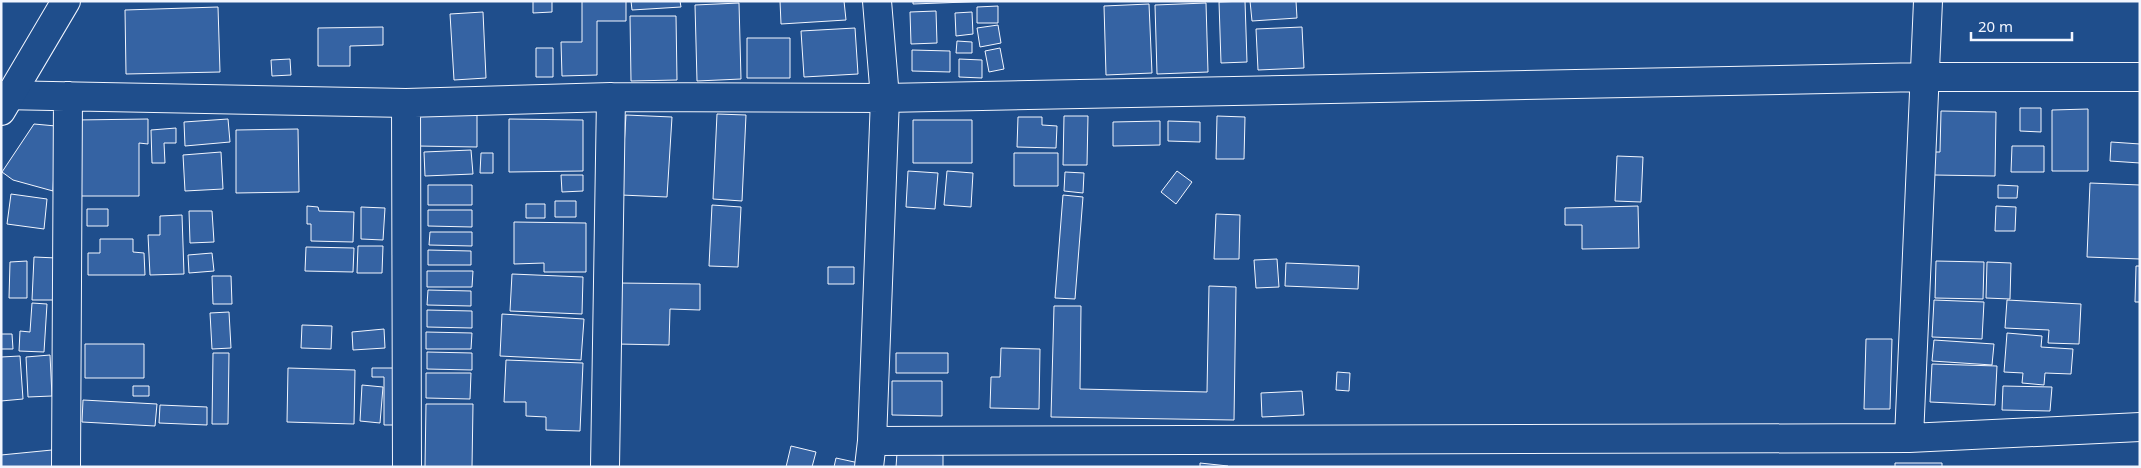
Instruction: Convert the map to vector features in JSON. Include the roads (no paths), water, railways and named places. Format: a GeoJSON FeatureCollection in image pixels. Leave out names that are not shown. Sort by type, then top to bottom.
{"type":"FeatureCollection","features":[{"type":"Feature","properties":{"kind":"street"},"geometry":{"type":"LineString","coordinates":[[4,100],[66,1]]}},
{"type":"Feature","properties":{"kind":"street"},"geometry":{"type":"LineString","coordinates":[[877,1],[885,98],[870,454],[1909,438],[2140,427]]}},
{"type":"Feature","properties":{"kind":"street"},"geometry":{"type":"LineString","coordinates":[[1909,438],[1928,1]]}},
{"type":"Feature","properties":{"kind":"street"},"geometry":{"type":"LineString","coordinates":[[4,100],[68,96],[406,103],[611,97],[885,98],[1925,77],[2140,77]]}},
{"type":"Feature","properties":{"kind":"street"},"geometry":{"type":"LineString","coordinates":[[66,467],[68,96]]}},
{"type":"Feature","properties":{"kind":"street"},"geometry":{"type":"LineString","coordinates":[[605,467],[611,97]]}},
{"type":"Feature","properties":{"kind":"street"},"geometry":{"type":"LineString","coordinates":[[406,103],[407,467]]}}]}
